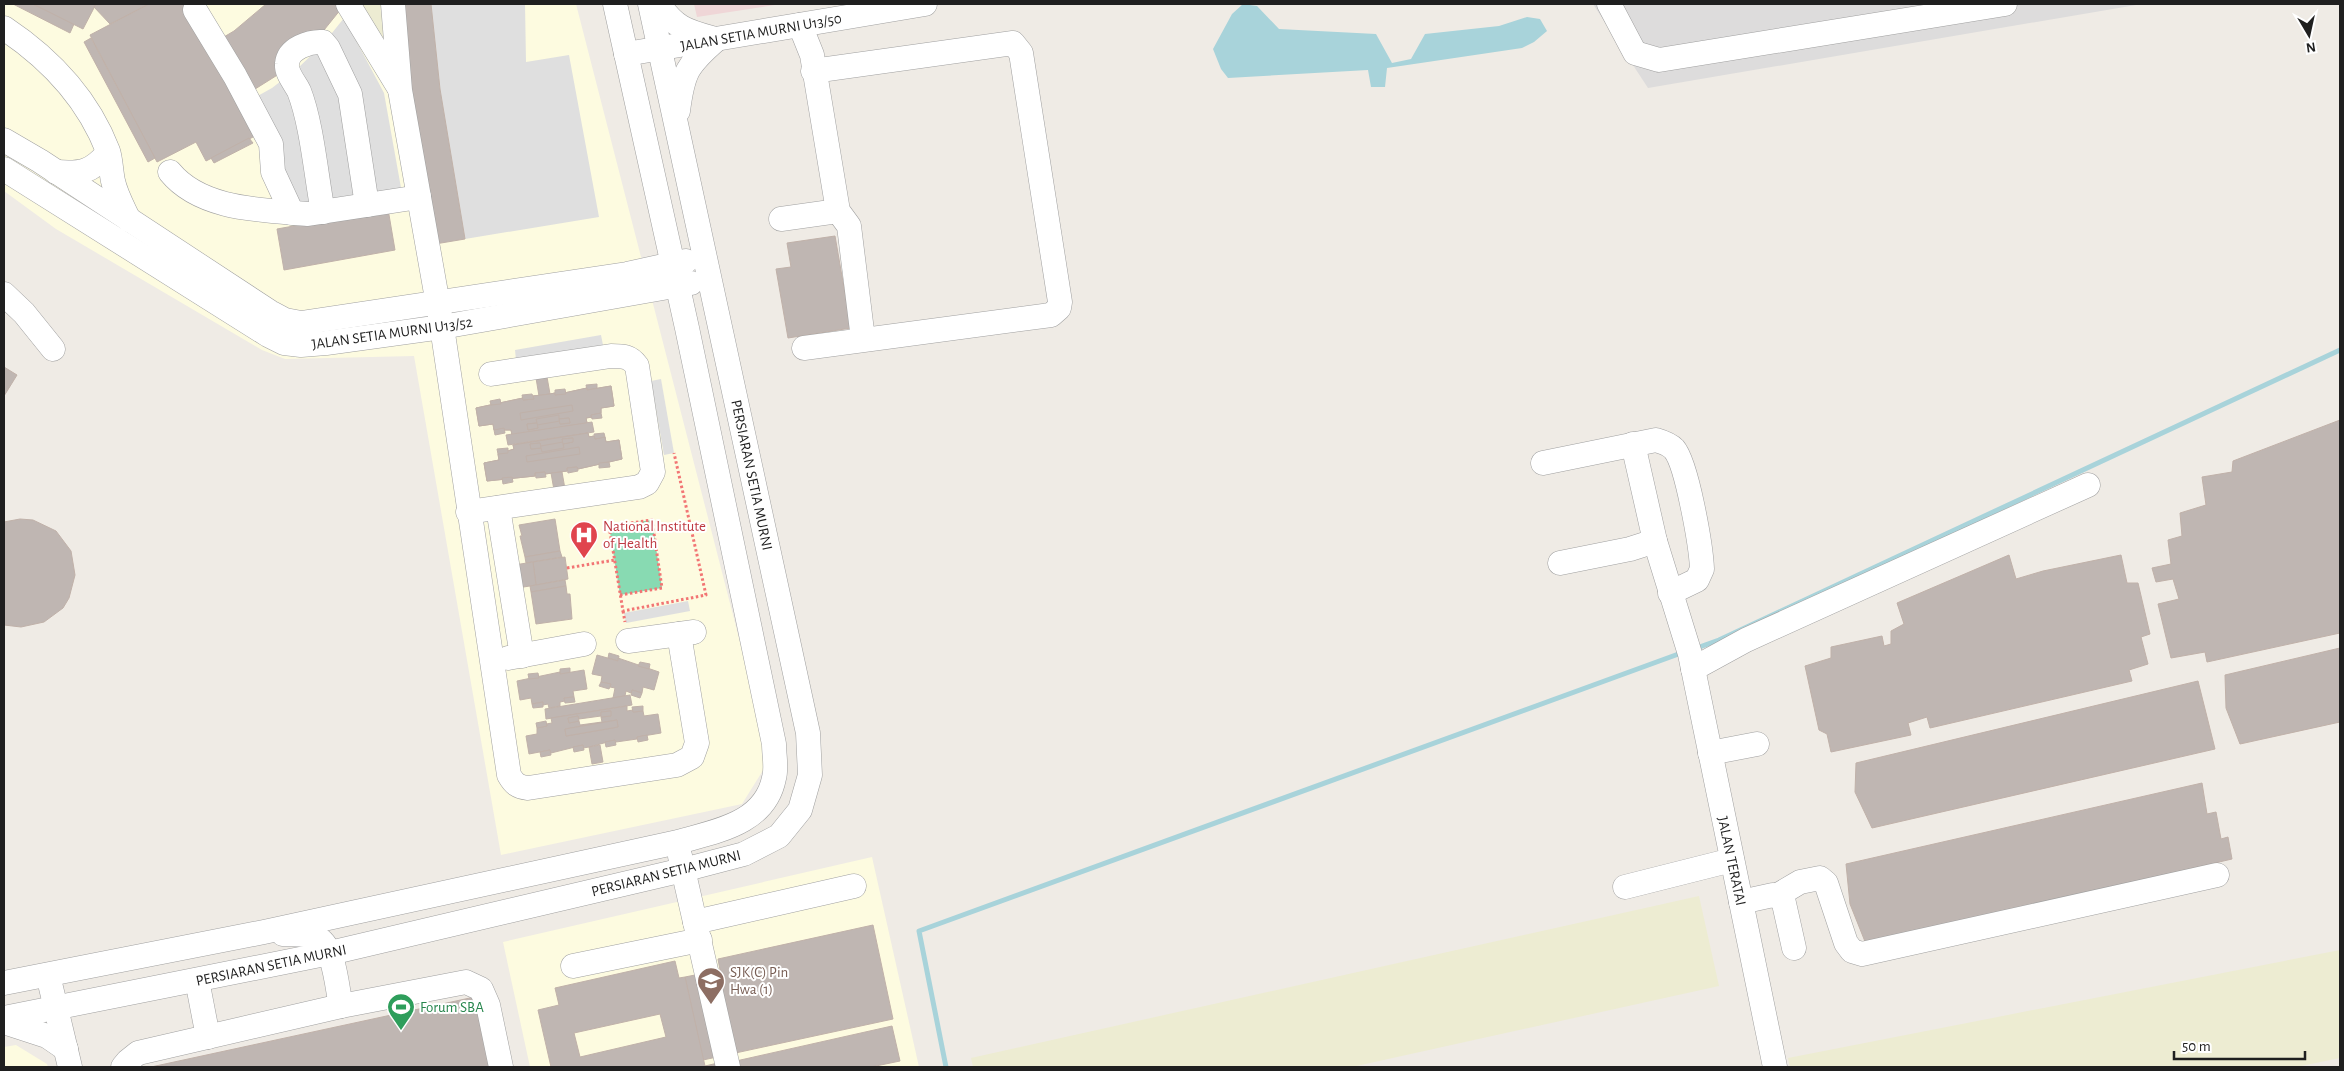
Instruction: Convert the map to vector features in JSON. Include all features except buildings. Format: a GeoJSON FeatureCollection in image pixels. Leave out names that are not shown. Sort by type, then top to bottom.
{"type":"FeatureCollection","features":[{"type":"Feature","properties":{"kind":"street"},"geometry":{"type":"LineString","coordinates":[[348,4],[400,90]]}},
{"type":"Feature","properties":{"kind":"street"},"geometry":{"type":"LineString","coordinates":[[393,4],[400,90],[442,327],[468,512],[509,775],[519,787],[528,788],[677,765],[692,757],[697,743],[686,633],[628,641]]}},
{"type":"Feature","properties":{"kind":"street"},"geometry":{"type":"LineString","coordinates":[[600,4],[617,12]]}},
{"type":"Feature","properties":{"kind":"street","name":"PERSIARAN SETIA MURNI"},"geometry":{"type":"LineString","coordinates":[[4,1018],[330,953],[683,870],[744,854],[779,836],[800,810],[810,775],[808,734],[650,4]]}},
{"type":"Feature","properties":{"kind":"street"},"geometry":{"type":"LineString","coordinates":[[659,4],[676,25],[691,33],[717,39]]}},
{"type":"Feature","properties":{"kind":"street","name":"JALAN SETIA MURNI U13/50"},"geometry":{"type":"LineString","coordinates":[[626,54],[800,25],[863,9],[925,4]]}},
{"type":"Feature","properties":{"kind":"street"},"geometry":{"type":"LineString","coordinates":[[1608,4],[1635,52],[1660,60],[2005,4]]}},
{"type":"Feature","properties":{"kind":"street"},"geometry":{"type":"LineString","coordinates":[[195,10],[235,76],[271,144],[273,172],[292,213]]}},
{"type":"Feature","properties":{"kind":"street","name":"PERSIARAN SETIA MURNI"},"geometry":{"type":"LineString","coordinates":[[4,983],[264,932],[678,842],[735,826],[758,810],[770,794],[775,777],[774,744],[687,328],[617,12]]}},
{"type":"Feature","properties":{"kind":"street"},"geometry":{"type":"LineString","coordinates":[[800,25],[812,55],[838,211],[849,226],[863,339]]}},
{"type":"Feature","properties":{"kind":"street"},"geometry":{"type":"LineString","coordinates":[[4,28],[28,44],[57,71],[83,106],[108,153],[116,193],[129,220]]}},
{"type":"Feature","properties":{"kind":"street"},"geometry":{"type":"LineString","coordinates":[[676,128],[682,85],[687,69],[717,39]]}},
{"type":"Feature","properties":{"kind":"street"},"geometry":{"type":"LineString","coordinates":[[322,212],[304,108],[299,91],[287,70],[287,62],[294,52],[312,42],[323,42],[328,48],[350,94],[367,205]]}},
{"type":"Feature","properties":{"kind":"street"},"geometry":{"type":"LineString","coordinates":[[804,348],[1051,315],[1059,308],[1060,302],[1021,53],[1013,43],[1008,42],[813,70]]}},
{"type":"Feature","properties":{"kind":"street","name":"JALAN SETIA MURNI U13/52"},"geometry":{"type":"LineString","coordinates":[[4,140],[286,320],[301,323],[438,304],[627,285]]}},
{"type":"Feature","properties":{"kind":"street"},"geometry":{"type":"LineString","coordinates":[[56,172],[85,171],[96,166],[108,153]]}},
{"type":"Feature","properties":{"kind":"street","name":"JALAN SETIA MURNI U13/52"},"geometry":{"type":"LineString","coordinates":[[4,169],[268,335],[284,343],[301,345],[326,343],[442,327],[707,268]]}},
{"type":"Feature","properties":{"kind":"street"},"geometry":{"type":"LineString","coordinates":[[170,172],[181,185],[208,199],[246,207],[292,213],[308,214],[419,197]]}},
{"type":"Feature","properties":{"kind":"street"},"geometry":{"type":"LineString","coordinates":[[661,210],[657,242],[652,255],[627,285],[666,309],[687,328]]}},
{"type":"Feature","properties":{"kind":"street"},"geometry":{"type":"LineString","coordinates":[[781,219],[838,211]]}},
{"type":"Feature","properties":{"kind":"street"},"geometry":{"type":"LineString","coordinates":[[4,294],[24,312],[53,349]]}},
{"type":"Feature","properties":{"kind":"street"},"geometry":{"type":"LineString","coordinates":[[468,512],[639,487],[647,483],[652,477],[654,466],[637,366],[632,359],[625,356],[611,356],[490,374]]}},
{"type":"Feature","properties":{"kind":"street"},"geometry":{"type":"LineString","coordinates":[[1543,464],[1656,440],[1668,444],[1677,455],[1683,470],[1702,569],[1697,580],[1670,593]]}},
{"type":"Feature","properties":{"kind":"street","name":"JALAN TERATAI"},"geometry":{"type":"LineString","coordinates":[[1633,444],[1655,541],[1692,662],[1776,1067]]}},
{"type":"Feature","properties":{"kind":"street"},"geometry":{"type":"LineString","coordinates":[[1692,662],[1746,640],[2088,485]]}},
{"type":"Feature","properties":{"kind":"street"},"geometry":{"type":"LineString","coordinates":[[498,508],[522,656]]}},
{"type":"Feature","properties":{"kind":"street"},"geometry":{"type":"LineString","coordinates":[[1560,563],[1630,549],[1655,541]]}},
{"type":"Feature","properties":{"kind":"street"},"geometry":{"type":"LineString","coordinates":[[491,661],[584,644]]}},
{"type":"Feature","properties":{"kind":"street"},"geometry":{"type":"LineString","coordinates":[[1710,753],[1757,744]]}},
{"type":"Feature","properties":{"kind":"street"},"geometry":{"type":"LineString","coordinates":[[678,842],[728,1067]]}},
{"type":"Feature","properties":{"kind":"street"},"geometry":{"type":"LineString","coordinates":[[1625,887],[1732,860]]}},
{"type":"Feature","properties":{"kind":"street"},"geometry":{"type":"LineString","coordinates":[[1741,902],[1778,895],[1800,882],[1820,878],[1826,883],[1846,943],[1852,951],[1862,954],[2217,875]]}},
{"type":"Feature","properties":{"kind":"street"},"geometry":{"type":"LineString","coordinates":[[573,966],[854,886]]}},
{"type":"Feature","properties":{"kind":"street"},"geometry":{"type":"LineString","coordinates":[[1778,895],[1783,899],[1794,948]]}},
{"type":"Feature","properties":{"kind":"street"},"geometry":{"type":"LineString","coordinates":[[264,932],[310,936],[318,939],[330,953],[341,1006]]}},
{"type":"Feature","properties":{"kind":"street"},"geometry":{"type":"LineString","coordinates":[[48,975],[68,1058]]}},
{"type":"Feature","properties":{"kind":"street"},"geometry":{"type":"LineString","coordinates":[[196,980],[208,1037]]}},
{"type":"Feature","properties":{"kind":"street"},"geometry":{"type":"LineString","coordinates":[[123,1067],[138,1053],[341,1006],[466,982],[480,989],[488,1005],[500,1067]]}},
{"type":"Feature","properties":{"kind":"street"},"geometry":{"type":"LineString","coordinates":[[68,1058],[76,1023],[86,1012],[108,998]]}},
{"type":"Feature","properties":{"kind":"street"},"geometry":{"type":"LineString","coordinates":[[4,1022],[47,1036],[68,1058]]}},
{"type":"Feature","properties":{"kind":"path"},"geometry":{"type":"LineString","coordinates":[[620,594],[662,588],[652,520],[609,526],[615,560],[620,594],[623,611],[706,595],[674,453]]}},
{"type":"Feature","properties":{"kind":"path"},"geometry":{"type":"LineString","coordinates":[[567,568],[615,560]]}},
{"type":"Feature","properties":{"kind":"shaded area","name":"National Institute of Health"},"geometry":{"type":"Polygon","coordinates":[[[4,4],[576,4],[770,759],[742,804],[501,855],[414,356],[285,359],[262,350],[56,229],[4,191],[4,4]]]}},
{"type":"Feature","properties":{"kind":"shaded area"},"geometry":{"type":"Polygon","coordinates":[[[431,4],[525,4],[526,62],[569,55],[599,217],[465,239],[440,89],[431,4]]]}},
{"type":"Feature","properties":{"kind":"shaded area"},"geometry":{"type":"Polygon","coordinates":[[[694,4],[781,4],[697,17],[694,4]]]}},
{"type":"Feature","properties":{"kind":"shaded area"},"geometry":{"type":"Polygon","coordinates":[[[1593,4],[2142,4],[1648,88],[1593,4]]]}},
{"type":"Feature","properties":{"kind":"shaded area"},"geometry":{"type":"Polygon","coordinates":[[[344,18],[384,93],[403,199],[299,218],[243,104],[272,88],[298,68],[324,43],[344,18]]]}},
{"type":"Feature","properties":{"kind":"shaded area"},"geometry":{"type":"Polygon","coordinates":[[[601,335],[603,345],[516,360],[515,350],[601,335]]]}},
{"type":"Feature","properties":{"kind":"shaded area"},"geometry":{"type":"Polygon","coordinates":[[[661,379],[674,453],[664,455],[651,381],[661,379]]]}},
{"type":"Feature","properties":{"kind":"shaded area"},"geometry":{"type":"Polygon","coordinates":[[[688,601],[690,611],[626,623],[624,613],[688,601]]]}},
{"type":"Feature","properties":{"kind":"shaded area","name":"SJK(C) Pin Hwa (1)"},"geometry":{"type":"Polygon","coordinates":[[[872,857],[919,1067],[530,1067],[503,942],[872,857]]]}},
{"type":"Feature","properties":{"kind":"shaded area"},"geometry":{"type":"Polygon","coordinates":[[[16,1045],[47,1064],[48,1067],[4,1067],[4,1047],[16,1045]]]}},
{"type":"Feature","properties":{"kind":"green space"},"geometry":{"type":"Polygon","coordinates":[[[348,4],[393,4],[398,67],[348,4]]]}},
{"type":"Feature","properties":{"kind":"green space"},"geometry":{"type":"Polygon","coordinates":[[[652,520],[662,588],[620,595],[609,526],[652,520]]]}},
{"type":"Feature","properties":{"kind":"green space"},"geometry":{"type":"Polygon","coordinates":[[[1699,896],[1719,986],[1352,1067],[973,1067],[971,1058],[1699,896]]]}},
{"type":"Feature","properties":{"kind":"green space"},"geometry":{"type":"Polygon","coordinates":[[[2340,950],[2340,1058],[2296,1067],[1790,1067],[1788,1058],[2340,950]]]}},
{"type":"Feature","properties":{"kind":"water"},"geometry":{"type":"Polygon","coordinates":[[[1243,4],[1257,6],[1279,29],[1376,34],[1392,63],[1411,59],[1425,34],[1499,26],[1527,17],[1540,19],[1547,31],[1534,42],[1522,48],[1387,68],[1385,87],[1371,87],[1368,70],[1228,78],[1221,69],[1213,49],[1232,14],[1243,4]]]}},
{"type":"Feature","properties":{"kind":"waterway"},"geometry":{"type":"LineString","coordinates":[[1694,649],[1719,640],[2340,350]]}},
{"type":"Feature","properties":{"kind":"waterway"},"geometry":{"type":"LineString","coordinates":[[946,1067],[919,931],[1684,652]]}},
{"type":"Feature","properties":{"kind":"place","name":"National Institute of Health"},"geometry":{"type":"Point","coordinates":[584,559]}},
{"type":"Feature","properties":{"kind":"place","name":"SJK(C) Pin Hwa (1)"},"geometry":{"type":"Point","coordinates":[711,1005]}},
{"type":"Feature","properties":{"kind":"place","name":"Forum SBA"},"geometry":{"type":"Point","coordinates":[401,1031]}}]}
